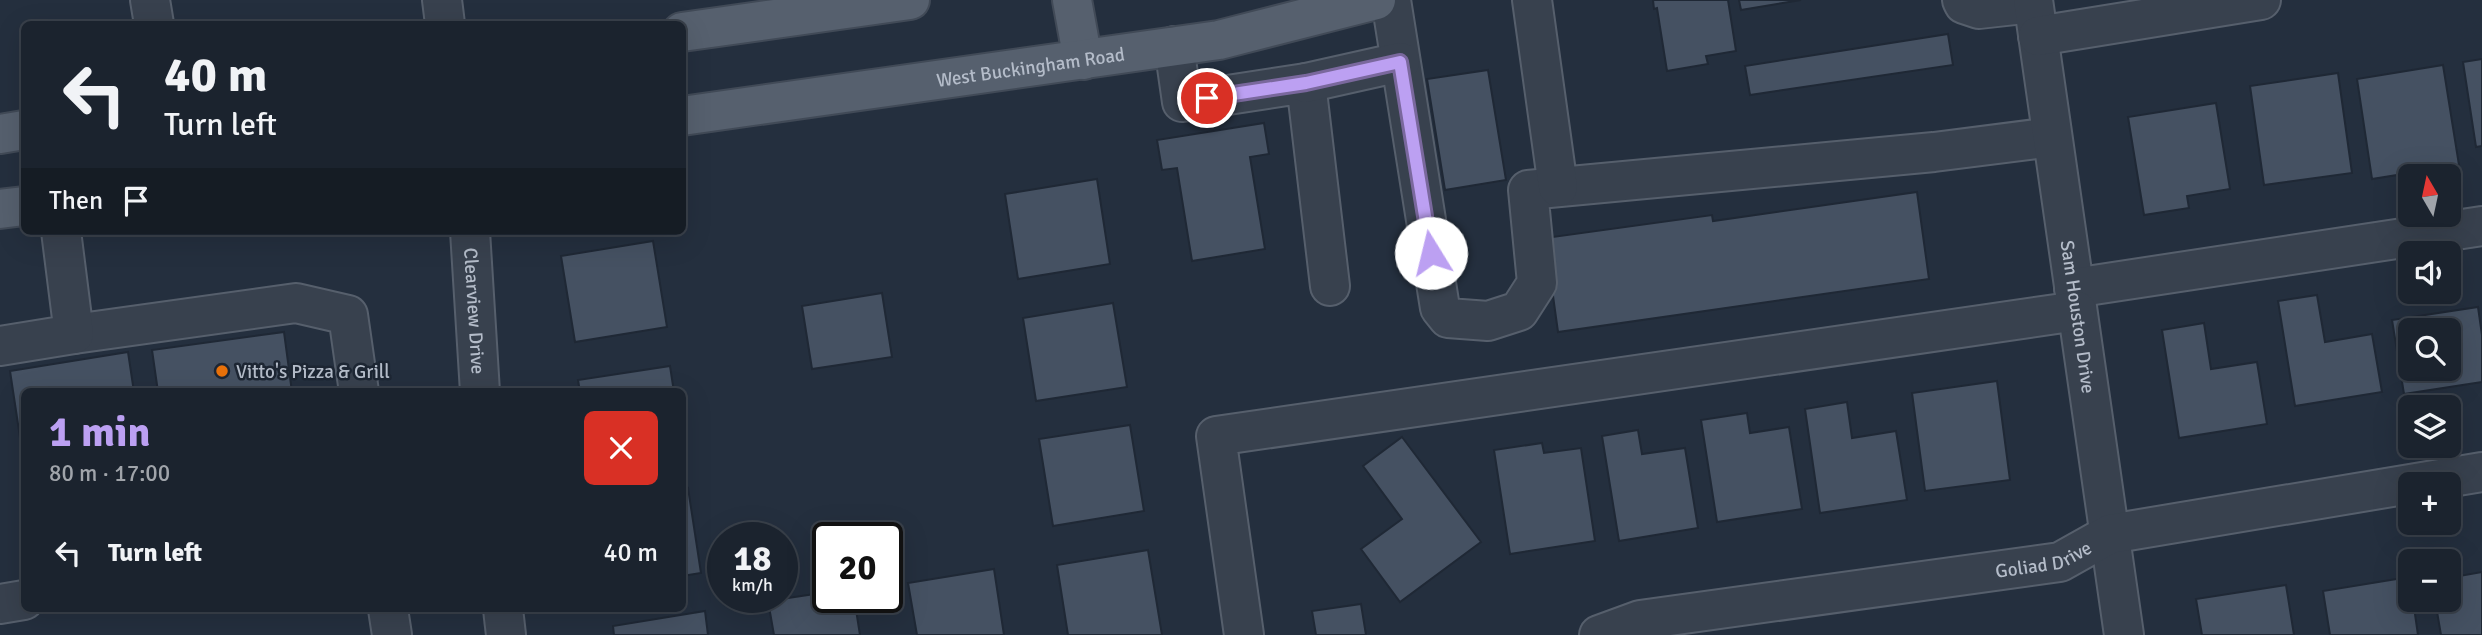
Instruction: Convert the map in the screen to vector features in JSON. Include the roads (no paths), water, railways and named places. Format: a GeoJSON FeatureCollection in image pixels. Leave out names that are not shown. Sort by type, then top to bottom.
{"type":"FeatureCollection","features":[{"type":"Feature","properties":{"kind":"main road"},"geometry":{"type":"LineString","coordinates":[[686,31],[909,0]]}},
{"type":"Feature","properties":{"kind":"main road"},"geometry":{"type":"LineString","coordinates":[[1072,0],[1083,60]]}},
{"type":"Feature","properties":{"kind":"main road","name":"West Buckingham Road"},"geometry":{"type":"LineString","coordinates":[[686,115],[1219,40],[1376,0]]}},
{"type":"Feature","properties":{"kind":"main road"},"geometry":{"type":"LineString","coordinates":[[0,134],[21,130]]}},
{"type":"Feature","properties":{"kind":"main road"},"geometry":{"type":"LineString","coordinates":[[0,209],[21,206]]}},
{"type":"Feature","properties":{"kind":"street"},"geometry":{"type":"LineString","coordinates":[[150,0],[154,21]]}},
{"type":"Feature","properties":{"kind":"street"},"geometry":{"type":"LineString","coordinates":[[442,0],[445,21]]}},
{"type":"Feature","properties":{"kind":"street"},"geometry":{"type":"LineString","coordinates":[[1391,0],[1440,308],[1448,318],[1488,321],[1518,311],[1537,284],[1528,190],[1934,152],[2052,137]]}},
{"type":"Feature","properties":{"kind":"street"},"geometry":{"type":"LineString","coordinates":[[1532,0],[1558,187]]}},
{"type":"Feature","properties":{"kind":"street"},"geometry":{"type":"LineString","coordinates":[[1962,0],[1964,4],[1979,9],[2035,13],[2262,0]]}},
{"type":"Feature","properties":{"kind":"street","name":"Sam Houston Drive"},"geometry":{"type":"LineString","coordinates":[[2035,13],[2124,635]]}},
{"type":"Feature","properties":{"kind":"street"},"geometry":{"type":"LineString","coordinates":[[1174,46],[1182,102],[1306,83],[1400,62]]}},
{"type":"Feature","properties":{"kind":"street"},"geometry":{"type":"LineString","coordinates":[[1306,83],[1331,286]]}},
{"type":"Feature","properties":{"kind":"street"},"geometry":{"type":"LineString","coordinates":[[1244,635],[1216,436],[2076,300],[2482,226]]}},
{"type":"Feature","properties":{"kind":"street"},"geometry":{"type":"LineString","coordinates":[[62,235],[74,334]]}},
{"type":"Feature","properties":{"kind":"street","name":"Clearview Drive"},"geometry":{"type":"LineString","coordinates":[[470,235],[480,388]]}},
{"type":"Feature","properties":{"kind":"street"},"geometry":{"type":"LineString","coordinates":[[0,346],[296,303],[348,315],[358,388]]}},
{"type":"Feature","properties":{"kind":"street","name":"Goliad Drive"},"geometry":{"type":"LineString","coordinates":[[1599,635],[1640,620],[2060,562],[2110,534],[2482,472]]}},
{"type":"Feature","properties":{"kind":"street"},"geometry":{"type":"LineString","coordinates":[[0,604],[21,600]]}},
{"type":"Feature","properties":{"kind":"street"},"geometry":{"type":"LineString","coordinates":[[388,612],[392,635]]}},
{"type":"Feature","properties":{"kind":"street"},"geometry":{"type":"LineString","coordinates":[[503,612],[506,635]]}},
{"type":"Feature","properties":{"kind":"place","name":"Vitto's Pizza & Grill"},"geometry":{"type":"Point","coordinates":[222,371]}}]}
